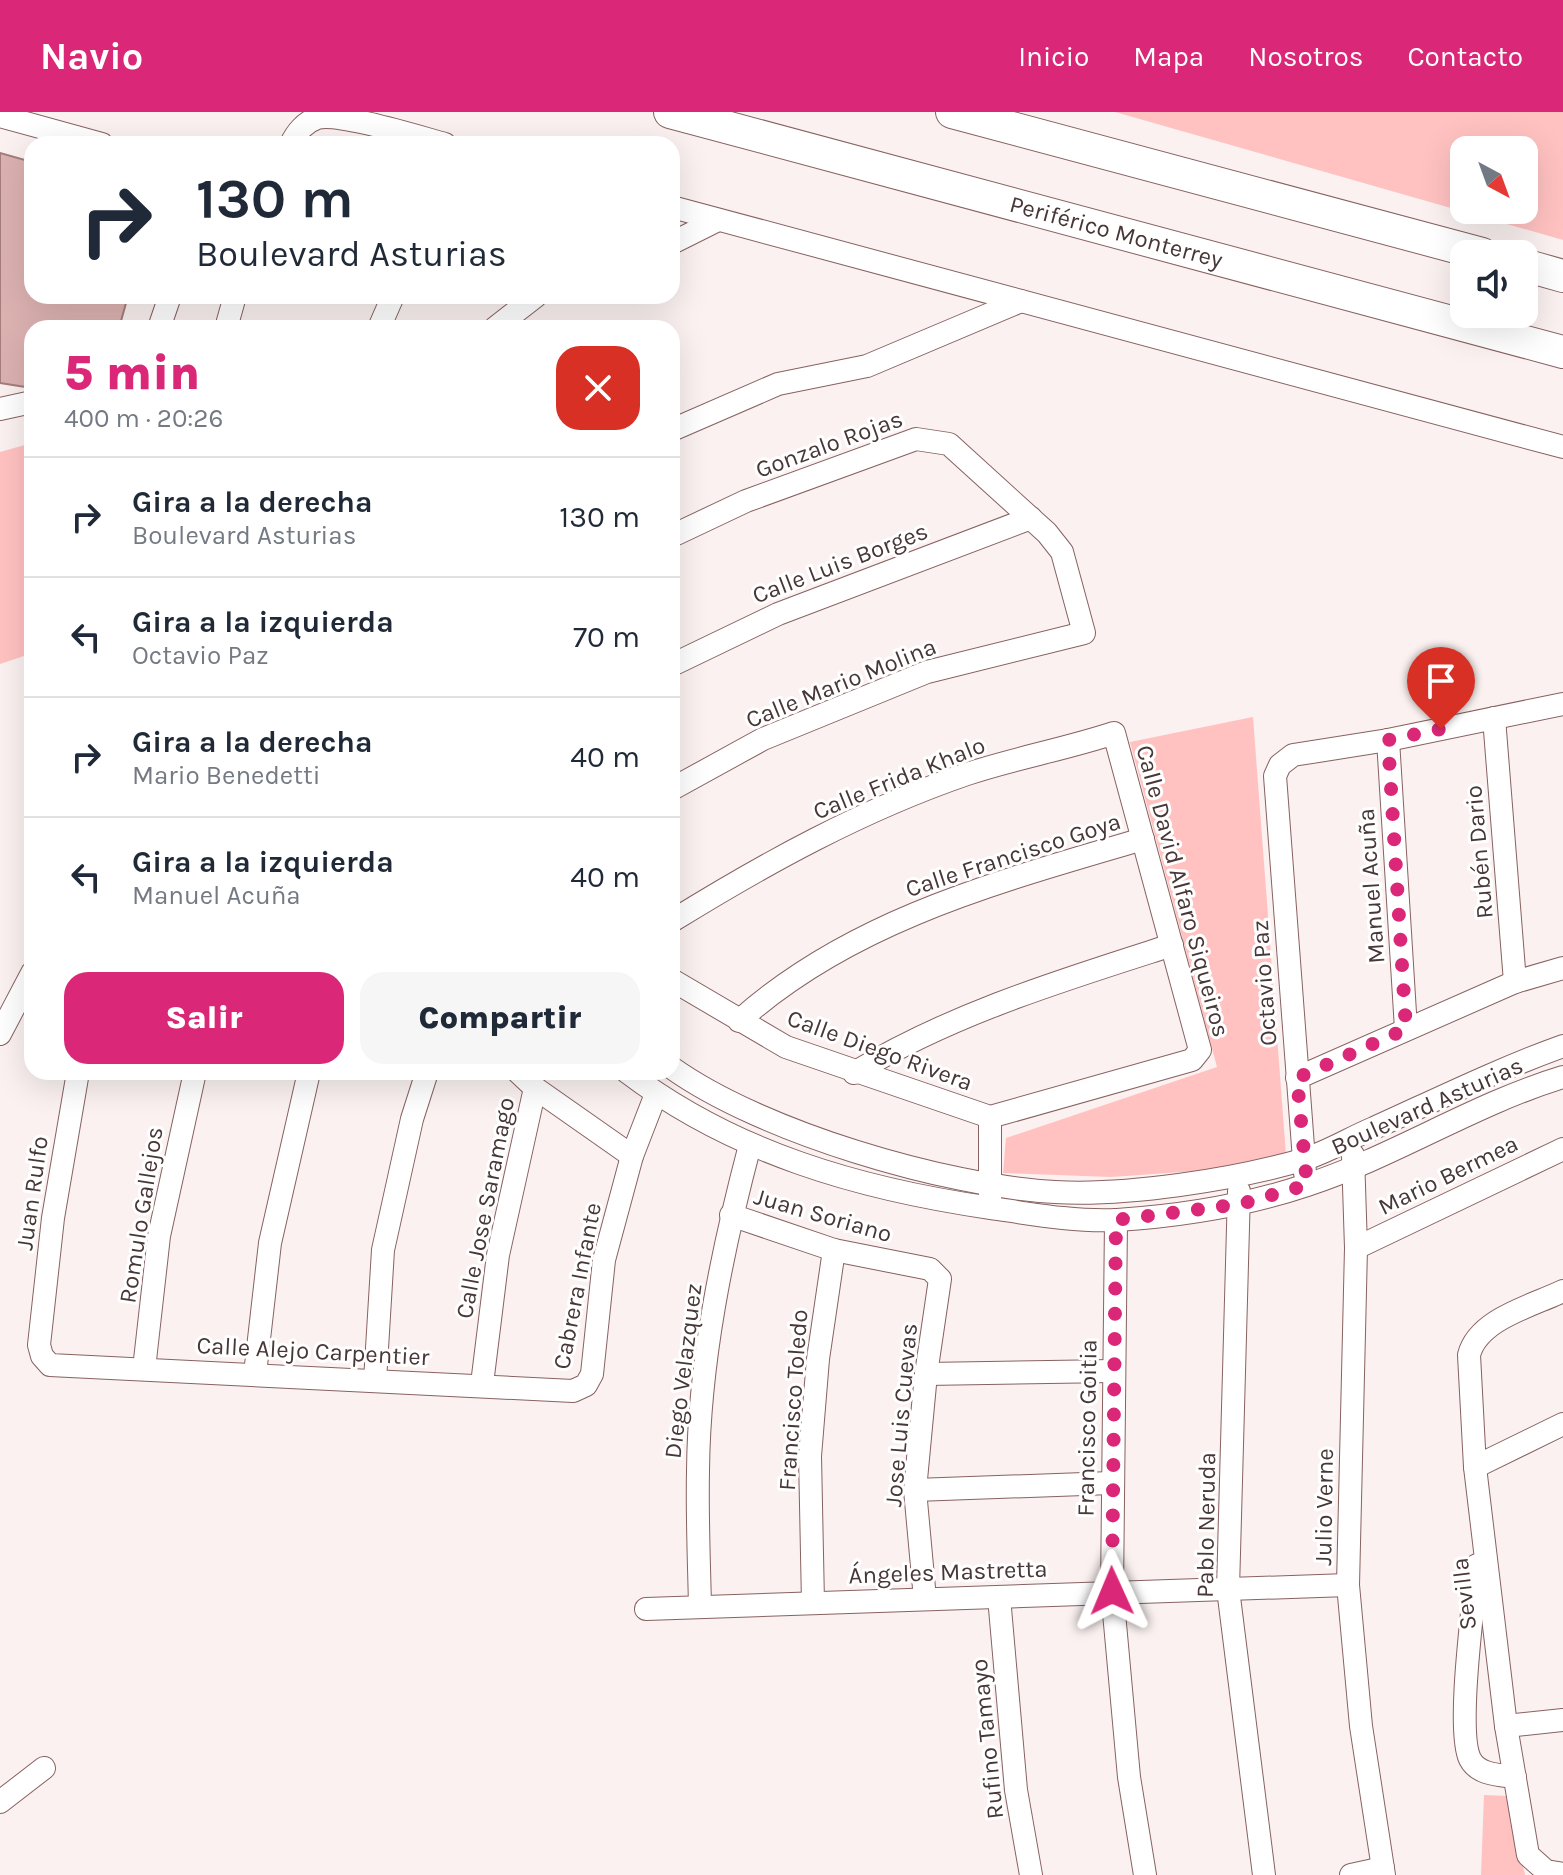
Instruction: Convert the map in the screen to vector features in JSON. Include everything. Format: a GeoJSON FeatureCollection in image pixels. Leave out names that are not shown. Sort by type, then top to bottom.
{"type":"FeatureCollection","features":[{"type":"Feature","properties":{"kind":"highway","name":"Periférico Monterrey"},"geometry":{"type":"LineString","coordinates":[[670,112],[1563,352]]}},
{"type":"Feature","properties":{"kind":"highway"},"geometry":{"type":"LineString","coordinates":[[952,112],[1450,245]]}},
{"type":"Feature","properties":{"kind":"highway"},"geometry":{"type":"LineString","coordinates":[[1538,269],[1563,276]]}},
{"type":"Feature","properties":{"kind":"street"},"geometry":{"type":"LineString","coordinates":[[0,116],[73,136]]}},
{"type":"Feature","properties":{"kind":"street"},"geometry":{"type":"LineString","coordinates":[[297,136],[303,127],[318,118],[338,117],[413,136]]}},
{"type":"Feature","properties":{"kind":"street"},"geometry":{"type":"LineString","coordinates":[[680,209],[1563,447]]}},
{"type":"Feature","properties":{"kind":"street"},"geometry":{"type":"LineString","coordinates":[[680,239],[718,220]]}},
{"type":"Feature","properties":{"kind":"street"},"geometry":{"type":"LineString","coordinates":[[680,427],[778,384],[867,366],[1021,301]]}},
{"type":"Feature","properties":{"kind":"street"},"geometry":{"type":"LineString","coordinates":[[505,320],[526,304]]}},
{"type":"Feature","properties":{"kind":"street"},"geometry":{"type":"LineString","coordinates":[[0,409],[24,404]]}},
{"type":"Feature","properties":{"kind":"street","name":"Gonzalo Rojas"},"geometry":{"type":"LineString","coordinates":[[680,532],[746,501],[916,439],[949,444],[1031,518],[1062,552],[1084,633]]}},
{"type":"Feature","properties":{"kind":"street","name":"Calle Luis Borges"},"geometry":{"type":"LineString","coordinates":[[680,661],[778,614],[1031,518]]}},
{"type":"Feature","properties":{"kind":"street","name":"Calle Mario Molina"},"geometry":{"type":"LineString","coordinates":[[680,785],[763,739],[927,672],[1084,633]]}},
{"type":"Feature","properties":{"kind":"street"},"geometry":{"type":"LineString","coordinates":[[1388,740],[1563,704]]}},
{"type":"Feature","properties":{"kind":"street","name":"Rubén Dario"},"geometry":{"type":"LineString","coordinates":[[1494,718],[1515,982]]}},
{"type":"Feature","properties":{"kind":"street","name":"Calle David Alfaro Siqueiros"},"geometry":{"type":"LineString","coordinates":[[1114,733],[1200,1046],[1192,1060]]}},
{"type":"Feature","properties":{"kind":"street","name":"Calle Frida Khalo"},"geometry":{"type":"LineString","coordinates":[[680,916],[738,880],[851,819],[968,774],[1114,733]]}},
{"type":"Feature","properties":{"kind":"street","name":"Octavio Paz"},"geometry":{"type":"LineString","coordinates":[[1307,1185],[1275,776],[1280,765],[1293,755],[1388,740]]}},
{"type":"Feature","properties":{"kind":"street","name":"Manuel Acuña"},"geometry":{"type":"LineString","coordinates":[[1388,740],[1406,1029]]}},
{"type":"Feature","properties":{"kind":"street","name":"Calle Francisco Goya"},"geometry":{"type":"LineString","coordinates":[[739,1021],[806,970],[872,933],[1008,879],[1143,839]]}},
{"type":"Feature","properties":{"kind":"street"},"geometry":{"type":"LineString","coordinates":[[854,1073],[935,1029],[1021,994],[1172,945]]}},
{"type":"Feature","properties":{"kind":"street"},"geometry":{"type":"LineString","coordinates":[[1297,1078],[1515,982],[1563,968]]}},
{"type":"Feature","properties":{"kind":"street","name":"Calle Diego Rivera"},"geometry":{"type":"LineString","coordinates":[[680,985],[786,1047],[854,1073],[924,1092],[990,1117],[1192,1060]]}},
{"type":"Feature","properties":{"kind":"street"},"geometry":{"type":"LineString","coordinates":[[0,1034],[24,988]]}},
{"type":"Feature","properties":{"kind":"street","name":"Boulevard Asturias"},"geometry":{"type":"LineString","coordinates":[[680,1074],[696,1085],[744,1108],[849,1150],[990,1184],[1056,1192],[1125,1190],[1237,1174],[1304,1159],[1563,1046]]}},
{"type":"Feature","properties":{"kind":"street","name":"Boulevard Asturias"},"geometry":{"type":"LineString","coordinates":[[638,1080],[656,1094],[750,1145],[828,1174],[906,1195],[1054,1218],[1116,1220],[1241,1204],[1307,1185],[1563,1077]]}},
{"type":"Feature","properties":{"kind":"street","name":"Juan Rulfo"},"geometry":{"type":"LineString","coordinates":[[50,1365],[42,1356],[39,1345],[53,1218],[77,1080]]}},
{"type":"Feature","properties":{"kind":"street","name":"Romulo Gallejos"},"geometry":{"type":"LineString","coordinates":[[144,1369],[159,1236],[193,1080]]}},
{"type":"Feature","properties":{"kind":"street"},"geometry":{"type":"LineString","coordinates":[[255,1374],[270,1243],[307,1080]]}},
{"type":"Feature","properties":{"kind":"street"},"geometry":{"type":"LineString","coordinates":[[375,1381],[383,1250],[412,1119],[424,1080]]}},
{"type":"Feature","properties":{"kind":"street"},"geometry":{"type":"LineString","coordinates":[[526,1080],[632,1156]]}},
{"type":"Feature","properties":{"kind":"street","name":"Calle Jose Saramago"},"geometry":{"type":"LineString","coordinates":[[482,1384],[498,1255],[535,1088]]}},
{"type":"Feature","properties":{"kind":"street","name":"Cabrera Infante"},"geometry":{"type":"LineString","coordinates":[[573,1391],[586,1385],[592,1374],[604,1260],[632,1156],[656,1094]]}},
{"type":"Feature","properties":{"kind":"street","name":"Calle Diego Rivera"},"geometry":{"type":"LineString","coordinates":[[990,1117],[990,1208]]}},
{"type":"Feature","properties":{"kind":"street","name":"Julio Verne"},"geometry":{"type":"LineString","coordinates":[[1351,1138],[1356,1248],[1348,1585],[1361,1726],[1384,1872]]}},
{"type":"Feature","properties":{"kind":"street","name":"Diego Velazquez"},"geometry":{"type":"LineString","coordinates":[[700,1606],[697,1469],[710,1329],[731,1215],[750,1145]]}},
{"type":"Feature","properties":{"kind":"street","name":"Mario Bermea"},"geometry":{"type":"LineString","coordinates":[[1356,1248],[1563,1149]]}},
{"type":"Feature","properties":{"kind":"street","name":"Pablo Neruda"},"geometry":{"type":"LineString","coordinates":[[1237,1174],[1241,1204],[1228,1589],[1264,1875]]}},
{"type":"Feature","properties":{"kind":"street","name":"Juan Soriano"},"geometry":{"type":"LineString","coordinates":[[731,1215],[834,1250],[930,1269],[940,1283]]}},
{"type":"Feature","properties":{"kind":"street","name":"Francisco Goitia"},"geometry":{"type":"LineString","coordinates":[[1116,1220],[1112,1591],[1129,1777],[1145,1875]]}},
{"type":"Feature","properties":{"kind":"street","name":"Francisco Toledo"},"geometry":{"type":"LineString","coordinates":[[813,1603],[810,1456],[818,1359],[834,1250]]}},
{"type":"Feature","properties":{"kind":"street","name":"Jose Luis Cuevas"},"geometry":{"type":"LineString","coordinates":[[925,1599],[915,1490],[926,1374],[940,1283]]}},
{"type":"Feature","properties":{"kind":"street","name":"Sevilla"},"geometry":{"type":"LineString","coordinates":[[1563,1291],[1484,1329],[1473,1342],[1469,1355],[1475,1467],[1506,1726],[1528,1855],[1546,1871],[1563,1874]]}},
{"type":"Feature","properties":{"kind":"street","name":"Calle Alejo Carpentier"},"geometry":{"type":"LineString","coordinates":[[50,1365],[482,1384],[573,1391]]}},
{"type":"Feature","properties":{"kind":"street"},"geometry":{"type":"LineString","coordinates":[[926,1374],[1113,1371]]}},
{"type":"Feature","properties":{"kind":"street"},"geometry":{"type":"LineString","coordinates":[[1475,1467],[1563,1424]]}},
{"type":"Feature","properties":{"kind":"street"},"geometry":{"type":"LineString","coordinates":[[915,1490],[1111,1483]]}},
{"type":"Feature","properties":{"kind":"street"},"geometry":{"type":"LineString","coordinates":[[1482,1520],[1467,1673],[1466,1739],[1470,1760],[1478,1767],[1488,1773],[1515,1777]]}},
{"type":"Feature","properties":{"kind":"street","name":"Ángeles Mastretta"},"geometry":{"type":"LineString","coordinates":[[646,1609],[1348,1585]]}},
{"type":"Feature","properties":{"kind":"street","name":"Rufino Tamayo"},"geometry":{"type":"LineString","coordinates":[[999,1597],[1016,1790],[1031,1875]]}},
{"type":"Feature","properties":{"kind":"street"},"geometry":{"type":"LineString","coordinates":[[1506,1726],[1563,1720]]}},
{"type":"Feature","properties":{"kind":"street"},"geometry":{"type":"LineString","coordinates":[[0,1802],[44,1768]]}},
{"type":"Feature","properties":{"kind":"street"},"geometry":{"type":"LineString","coordinates":[[1351,1875],[1384,1872]]}},
{"type":"Feature","properties":{"kind":"shaded area"},"geometry":{"type":"Polygon","coordinates":[[[1115,112],[1563,112],[1563,240],[1507,224],[1538,224],[1538,136],[1450,136],[1450,208],[1115,112]]]}},
{"type":"Feature","properties":{"kind":"shaded area"},"geometry":{"type":"Polygon","coordinates":[[[24,445],[24,656],[0,664],[0,452],[24,445]]]}},
{"type":"Feature","properties":{"kind":"shaded area"},"geometry":{"type":"Polygon","coordinates":[[[1253,717],[1286,1155],[1211,1170],[1111,1177],[1003,1173],[1006,1138],[1217,1067],[1130,742],[1253,717]]]}},
{"type":"Feature","properties":{"kind":"shaded area"},"geometry":{"type":"Polygon","coordinates":[[[1484,1795],[1508,1796],[1525,1875],[1481,1875],[1484,1795]]]}},
{"type":"Feature","properties":{"kind":"building"},"geometry":{"type":"Polygon","coordinates":[[[0,153],[24,160],[24,304],[126,304],[121,320],[24,320],[24,387],[0,383],[0,153]]]}},
{"type":"Feature","properties":{"kind":"route"},"geometry":{"type":"LineString","coordinates":[[1112,1591],[1116,1220],[1241,1204],[1307,1185],[1297,1078],[1406,1029],[1388,740],[1441,729]]}}]}
